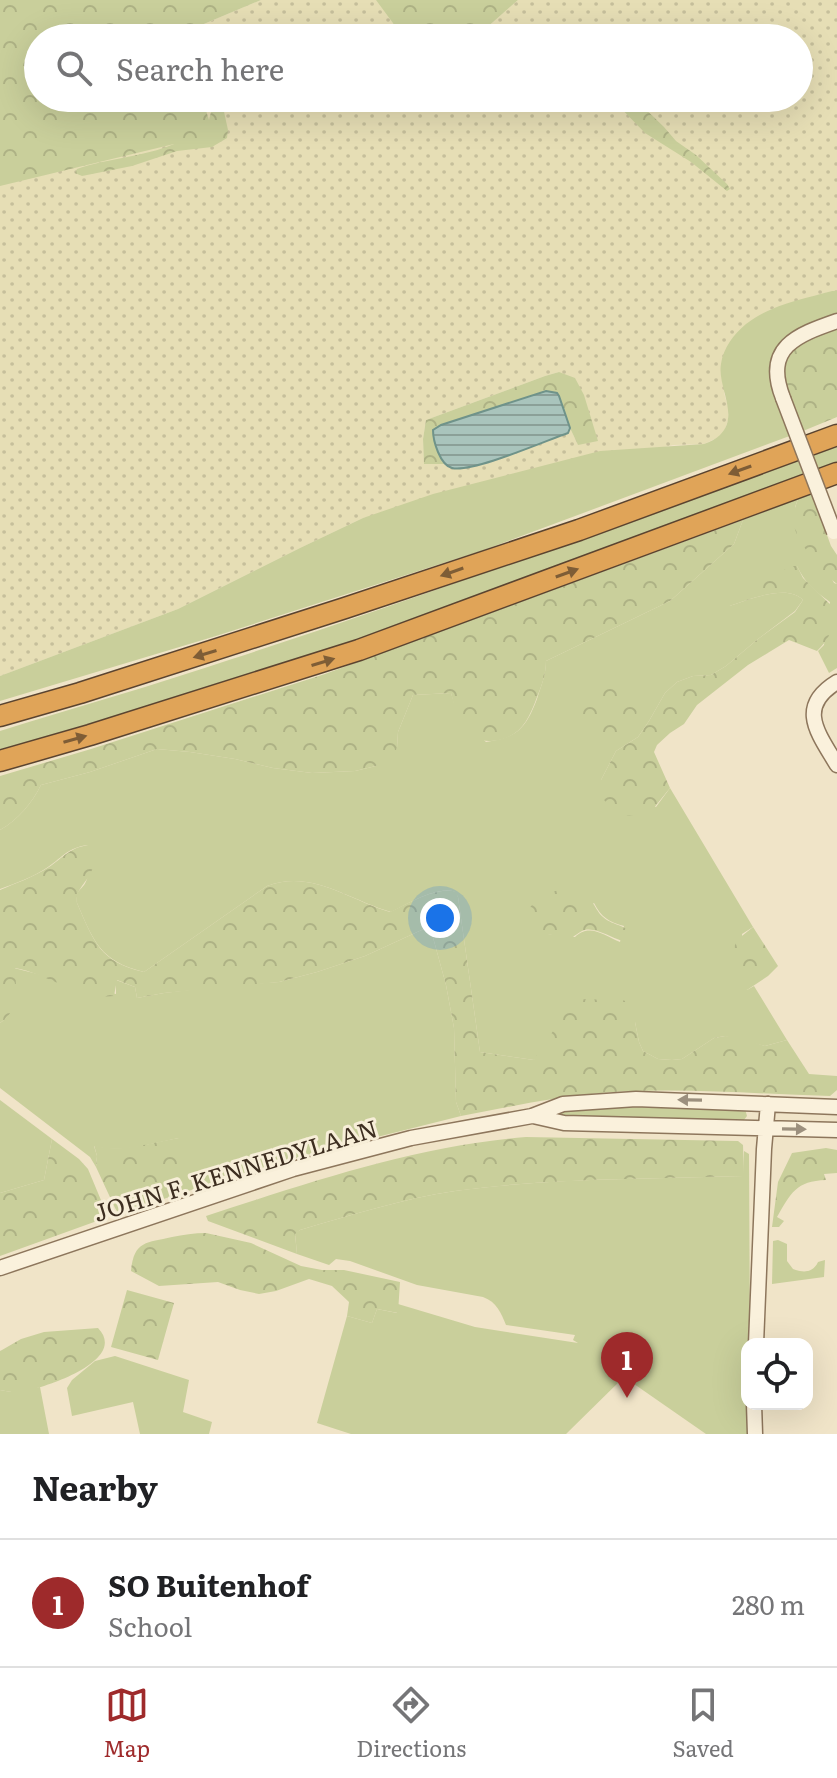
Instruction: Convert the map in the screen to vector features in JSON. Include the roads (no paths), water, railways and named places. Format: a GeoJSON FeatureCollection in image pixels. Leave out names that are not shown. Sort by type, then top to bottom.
{"type":"FeatureCollection","features":[{"type":"Feature","properties":{"kind":"highway"},"geometry":{"type":"LineString","coordinates":[[0,716],[389,594],[579,530],[837,435]]}},
{"type":"Feature","properties":{"kind":"highway"},"geometry":{"type":"LineString","coordinates":[[0,761],[359,650],[837,473]]}},
{"type":"Feature","properties":{"kind":"street"},"geometry":{"type":"LineString","coordinates":[[836,536],[779,387],[777,369],[781,353],[787,345],[804,333],[837,321]]}},
{"type":"Feature","properties":{"kind":"street"},"geometry":{"type":"LineString","coordinates":[[837,682],[819,697],[813,714],[815,727],[837,765]]}},
{"type":"Feature","properties":{"kind":"street","name":"JOHN F. KENNEDYLAAN"},"geometry":{"type":"LineString","coordinates":[[0,1268],[293,1169],[411,1138],[532,1116],[563,1104],[636,1099],[837,1107]]}},
{"type":"Feature","properties":{"kind":"street"},"geometry":{"type":"LineString","coordinates":[[756,1338],[768,1104]]}},
{"type":"Feature","properties":{"kind":"street","name":"JOHN F. KENNEDYLAAN"},"geometry":{"type":"LineString","coordinates":[[532,1116],[564,1123],[837,1130]]}},
{"type":"Feature","properties":{"kind":"street"},"geometry":{"type":"LineString","coordinates":[[754,1410],[755,1434]]}},
{"type":"Feature","properties":{"kind":"water"},"geometry":{"type":"Polygon","coordinates":[[[546,391],[559,396],[570,428],[568,433],[475,466],[452,468],[441,458],[433,430],[546,391]]]}},
{"type":"Feature","properties":{"kind":"place","name":"SO Buitenhof"},"geometry":{"type":"Point","coordinates":[627,1398]}}]}
